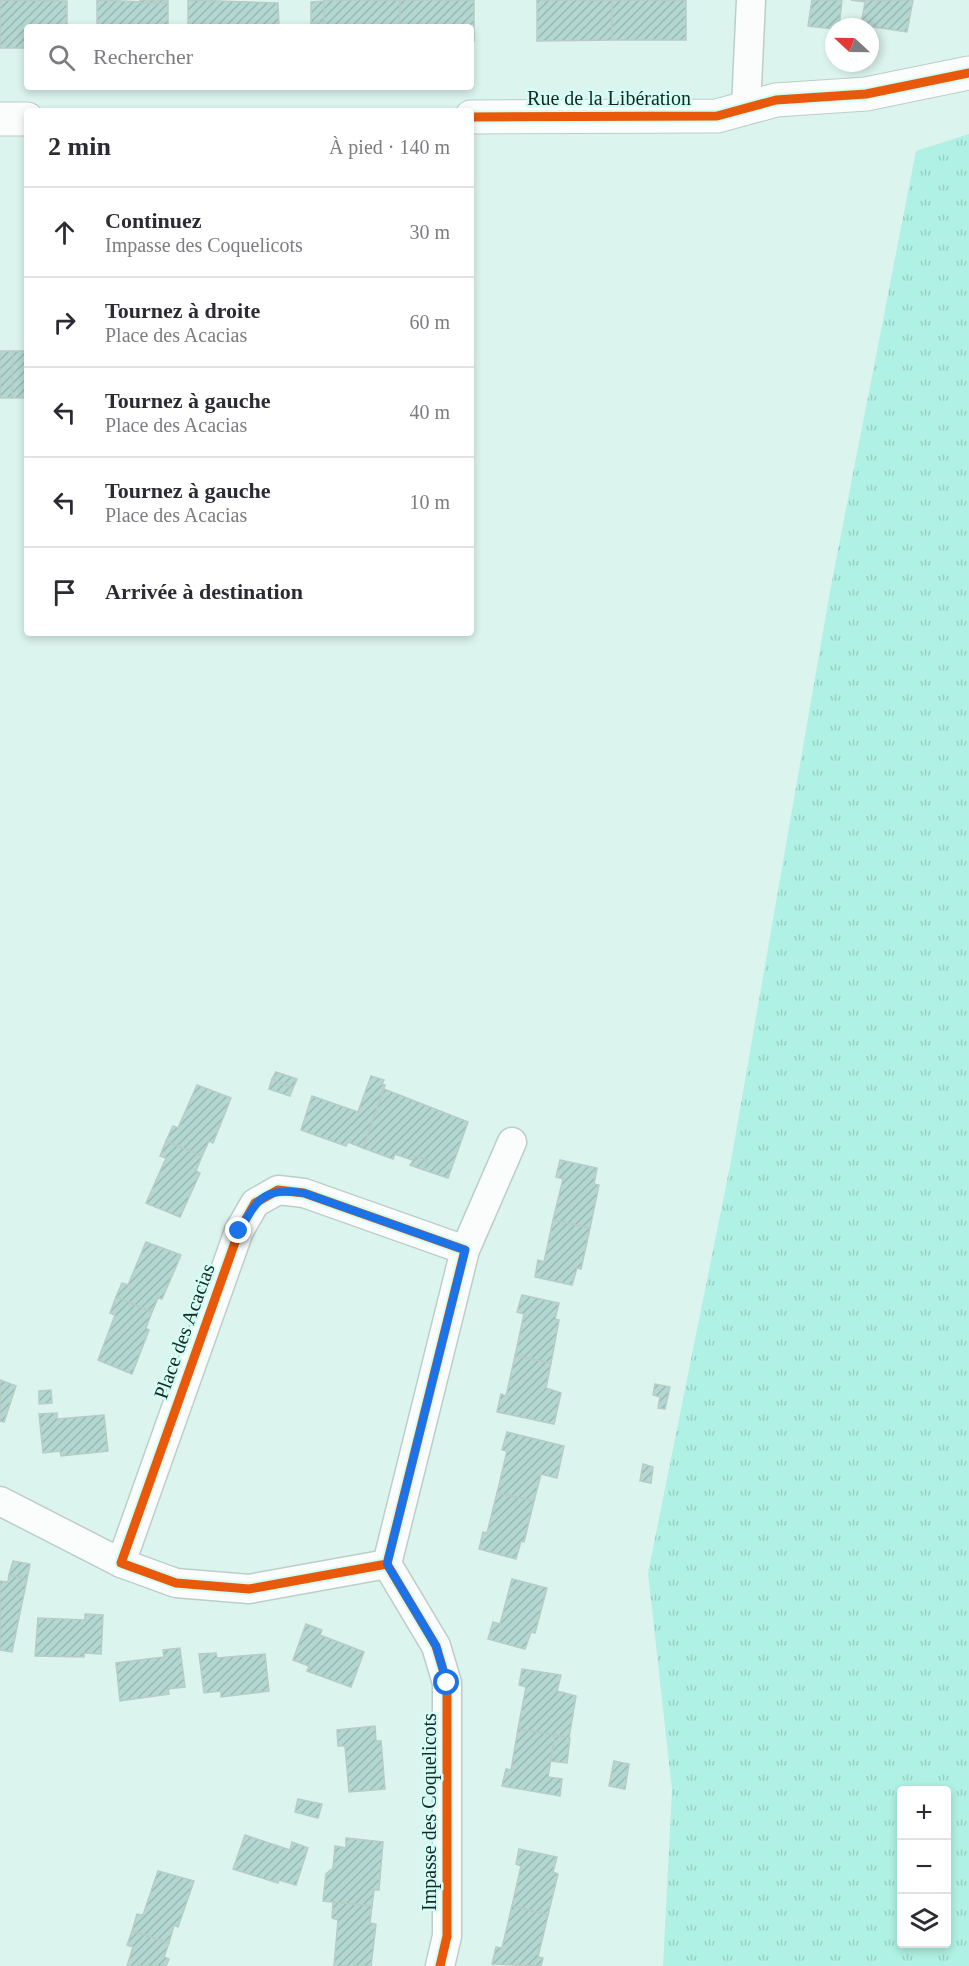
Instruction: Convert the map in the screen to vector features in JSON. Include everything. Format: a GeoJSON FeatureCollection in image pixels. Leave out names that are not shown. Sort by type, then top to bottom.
{"type":"FeatureCollection","features":[{"type":"Feature","properties":{"kind":"street"},"geometry":{"type":"LineString","coordinates":[[746,107],[752,0]]}},
{"type":"Feature","properties":{"kind":"street","name":"Rue de la Libération"},"geometry":{"type":"LineString","coordinates":[[474,117],[717,116],[776,100],[866,94],[969,73]]}},
{"type":"Feature","properties":{"kind":"street"},"geometry":{"type":"LineString","coordinates":[[0,119],[24,119]]}},
{"type":"Feature","properties":{"kind":"street"},"geometry":{"type":"LineString","coordinates":[[0,1501],[121,1563],[176,1583],[249,1589],[387,1564],[465,1250],[513,1142]]}},
{"type":"Feature","properties":{"kind":"street","name":"Place des Acacias"},"geometry":{"type":"LineString","coordinates":[[121,1563],[239,1231],[255,1203],[278,1190],[304,1193],[465,1250]]}},
{"type":"Feature","properties":{"kind":"street","name":"Impasse des Coquelicots"},"geometry":{"type":"LineString","coordinates":[[387,1564],[436,1646],[447,1683],[447,1936],[440,1966]]}},
{"type":"Feature","properties":{"kind":"green space"},"geometry":{"type":"Polygon","coordinates":[[[969,134],[969,1966],[663,1966],[672,1790],[648,1573],[731,1161],[831,586],[916,151],[969,134]]]}},
{"type":"Feature","properties":{"kind":"building"},"geometry":{"type":"Polygon","coordinates":[[[0,0],[67,1],[67,24],[24,24],[24,48],[0,48],[0,0]]]}},
{"type":"Feature","properties":{"kind":"building"},"geometry":{"type":"Polygon","coordinates":[[[97,0],[168,3],[168,24],[97,24],[97,0]]]}},
{"type":"Feature","properties":{"kind":"building"},"geometry":{"type":"Polygon","coordinates":[[[140,0],[168,0],[168,3],[140,3],[140,0]]]}},
{"type":"Feature","properties":{"kind":"building"},"geometry":{"type":"Polygon","coordinates":[[[188,0],[278,3],[279,24],[188,24],[188,0]]]}},
{"type":"Feature","properties":{"kind":"building"},"geometry":{"type":"Polygon","coordinates":[[[324,0],[400,0],[400,24],[311,24],[324,22],[324,0]]]}},
{"type":"Feature","properties":{"kind":"building"},"geometry":{"type":"Polygon","coordinates":[[[400,0],[474,0],[474,24],[400,24],[400,0]]]}},
{"type":"Feature","properties":{"kind":"building"},"geometry":{"type":"Polygon","coordinates":[[[537,0],[612,0],[612,40],[537,41],[537,0]]]}},
{"type":"Feature","properties":{"kind":"building"},"geometry":{"type":"Polygon","coordinates":[[[612,0],[686,0],[686,40],[612,40],[612,0]]]}},
{"type":"Feature","properties":{"kind":"building"},"geometry":{"type":"Polygon","coordinates":[[[812,0],[842,0],[840,18],[825,18],[825,28],[808,26],[812,0]]]}},
{"type":"Feature","properties":{"kind":"building"},"geometry":{"type":"Polygon","coordinates":[[[851,0],[913,0],[907,32],[879,28],[879,18],[862,18],[865,2],[851,0]]]}},
{"type":"Feature","properties":{"kind":"building"},"geometry":{"type":"Polygon","coordinates":[[[324,1],[324,22],[311,23],[311,2],[324,1]]]}},
{"type":"Feature","properties":{"kind":"building"},"geometry":{"type":"Polygon","coordinates":[[[0,351],[13,351],[12,398],[0,398],[0,351]]]}},
{"type":"Feature","properties":{"kind":"building"},"geometry":{"type":"Polygon","coordinates":[[[13,351],[24,351],[24,398],[12,398],[13,351]]]}},
{"type":"Feature","properties":{"kind":"building"},"geometry":{"type":"Polygon","coordinates":[[[276,1072],[297,1079],[293,1088],[272,1079],[276,1072]]]}},
{"type":"Feature","properties":{"kind":"building"},"geometry":{"type":"Polygon","coordinates":[[[371,1076],[384,1080],[382,1084],[385,1085],[363,1148],[348,1142],[346,1146],[301,1130],[312,1096],[358,1112],[371,1076]]]}},
{"type":"Feature","properties":{"kind":"building"},"geometry":{"type":"Polygon","coordinates":[[[272,1079],[293,1088],[290,1096],[269,1089],[272,1079]]]}},
{"type":"Feature","properties":{"kind":"building"},"geometry":{"type":"Polygon","coordinates":[[[197,1085],[231,1098],[213,1143],[209,1141],[202,1156],[166,1141],[173,1126],[178,1128],[197,1085]]]}},
{"type":"Feature","properties":{"kind":"building"},"geometry":{"type":"Polygon","coordinates":[[[384,1089],[468,1122],[448,1178],[424,1170],[427,1160],[416,1156],[415,1161],[395,1154],[393,1159],[363,1148],[384,1089]]]}},
{"type":"Feature","properties":{"kind":"building"},"geometry":{"type":"Polygon","coordinates":[[[166,1141],[202,1156],[196,1171],[200,1173],[180,1217],[146,1203],[166,1158],[160,1156],[166,1141]]]}},
{"type":"Feature","properties":{"kind":"building"},"geometry":{"type":"Polygon","coordinates":[[[416,1156],[427,1160],[424,1170],[410,1165],[416,1156]]]}},
{"type":"Feature","properties":{"kind":"building"},"geometry":{"type":"Polygon","coordinates":[[[560,1160],[597,1168],[594,1184],[599,1185],[590,1228],[553,1220],[563,1179],[556,1177],[560,1160]]]}},
{"type":"Feature","properties":{"kind":"building"},"geometry":{"type":"Polygon","coordinates":[[[553,1220],[590,1228],[581,1269],[577,1268],[572,1285],[535,1277],[538,1260],[544,1262],[553,1220]]]}},
{"type":"Feature","properties":{"kind":"building"},"geometry":{"type":"Polygon","coordinates":[[[146,1242],[181,1255],[162,1299],[158,1298],[152,1312],[116,1297],[122,1283],[128,1285],[146,1242]]]}},
{"type":"Feature","properties":{"kind":"building"},"geometry":{"type":"Polygon","coordinates":[[[522,1295],[559,1303],[555,1319],[559,1320],[551,1363],[515,1356],[524,1314],[517,1312],[522,1295]]]}},
{"type":"Feature","properties":{"kind":"building"},"geometry":{"type":"Polygon","coordinates":[[[116,1297],[152,1312],[146,1328],[149,1330],[132,1374],[98,1360],[115,1315],[110,1313],[116,1297]]]}},
{"type":"Feature","properties":{"kind":"building"},"geometry":{"type":"Polygon","coordinates":[[[515,1356],[551,1363],[546,1388],[561,1393],[554,1424],[497,1412],[501,1394],[506,1396],[515,1356]]]}},
{"type":"Feature","properties":{"kind":"building"},"geometry":{"type":"Polygon","coordinates":[[[0,1380],[16,1386],[4,1422],[0,1421],[0,1380]]]}},
{"type":"Feature","properties":{"kind":"building"},"geometry":{"type":"Polygon","coordinates":[[[655,1384],[670,1387],[665,1409],[658,1408],[660,1397],[653,1395],[655,1384]]]}},
{"type":"Feature","properties":{"kind":"building"},"geometry":{"type":"Polygon","coordinates":[[[51,1390],[52,1403],[39,1404],[39,1391],[51,1390]]]}},
{"type":"Feature","properties":{"kind":"building"},"geometry":{"type":"Polygon","coordinates":[[[57,1413],[57,1419],[104,1415],[108,1451],[61,1456],[60,1451],[43,1453],[39,1414],[57,1413]]]}},
{"type":"Feature","properties":{"kind":"building"},"geometry":{"type":"Polygon","coordinates":[[[507,1432],[564,1446],[557,1478],[541,1474],[534,1501],[497,1493],[507,1451],[502,1450],[507,1432]]]}},
{"type":"Feature","properties":{"kind":"building"},"geometry":{"type":"Polygon","coordinates":[[[643,1464],[653,1467],[651,1483],[640,1481],[643,1464]]]}},
{"type":"Feature","properties":{"kind":"building"},"geometry":{"type":"Polygon","coordinates":[[[497,1493],[534,1501],[524,1542],[521,1541],[516,1559],[479,1549],[483,1532],[487,1533],[497,1493]]]}},
{"type":"Feature","properties":{"kind":"building"},"geometry":{"type":"Polygon","coordinates":[[[13,1561],[30,1564],[27,1579],[9,1575],[13,1561]]]}},
{"type":"Feature","properties":{"kind":"building"},"geometry":{"type":"Polygon","coordinates":[[[9,1575],[27,1579],[12,1652],[0,1650],[0,1581],[8,1582],[9,1575]]]}},
{"type":"Feature","properties":{"kind":"building"},"geometry":{"type":"Polygon","coordinates":[[[512,1579],[547,1588],[535,1633],[531,1632],[525,1649],[488,1639],[493,1622],[500,1624],[512,1579]]]}},
{"type":"Feature","properties":{"kind":"building"},"geometry":{"type":"Polygon","coordinates":[[[85,1614],[103,1615],[101,1654],[84,1653],[84,1657],[35,1656],[38,1618],[85,1620],[85,1614]]]}},
{"type":"Feature","properties":{"kind":"building"},"geometry":{"type":"Polygon","coordinates":[[[306,1624],[322,1630],[320,1635],[364,1652],[351,1687],[307,1671],[309,1666],[293,1660],[306,1624]]]}},
{"type":"Feature","properties":{"kind":"building"},"geometry":{"type":"Polygon","coordinates":[[[180,1648],[185,1687],[168,1689],[169,1694],[120,1701],[116,1663],[164,1657],[163,1650],[180,1648]]]}},
{"type":"Feature","properties":{"kind":"building"},"geometry":{"type":"Polygon","coordinates":[[[216,1653],[217,1658],[265,1654],[269,1691],[221,1697],[221,1691],[204,1693],[199,1654],[216,1653]]]}},
{"type":"Feature","properties":{"kind":"building"},"geometry":{"type":"Polygon","coordinates":[[[522,1669],[561,1675],[557,1691],[576,1696],[569,1738],[518,1729],[526,1687],[519,1685],[522,1669]]]}},
{"type":"Feature","properties":{"kind":"building"},"geometry":{"type":"Polygon","coordinates":[[[375,1726],[376,1741],[381,1741],[385,1789],[349,1792],[345,1746],[338,1746],[337,1730],[375,1726]]]}},
{"type":"Feature","properties":{"kind":"building"},"geometry":{"type":"Polygon","coordinates":[[[518,1729],[555,1735],[548,1777],[562,1779],[560,1796],[502,1786],[506,1769],[511,1770],[518,1729]]]}},
{"type":"Feature","properties":{"kind":"building"},"geometry":{"type":"Polygon","coordinates":[[[555,1735],[570,1738],[567,1763],[551,1761],[555,1735]]]}},
{"type":"Feature","properties":{"kind":"building"},"geometry":{"type":"Polygon","coordinates":[[[614,1761],[629,1764],[625,1789],[609,1786],[614,1761]]]}},
{"type":"Feature","properties":{"kind":"building"},"geometry":{"type":"Polygon","coordinates":[[[298,1799],[322,1804],[318,1818],[295,1812],[298,1799]]]}},
{"type":"Feature","properties":{"kind":"building"},"geometry":{"type":"Polygon","coordinates":[[[245,1835],[290,1850],[292,1842],[308,1848],[296,1885],[279,1880],[278,1883],[233,1869],[245,1835]]]}},
{"type":"Feature","properties":{"kind":"building"},"geometry":{"type":"Polygon","coordinates":[[[346,1838],[383,1842],[379,1890],[374,1890],[372,1906],[323,1901],[326,1874],[333,1868],[335,1846],[346,1848],[346,1838]]]}},
{"type":"Feature","properties":{"kind":"building"},"geometry":{"type":"Polygon","coordinates":[[[519,1849],[557,1857],[553,1872],[558,1874],[548,1915],[512,1906],[521,1866],[516,1864],[519,1849]]]}},
{"type":"Feature","properties":{"kind":"building"},"geometry":{"type":"Polygon","coordinates":[[[158,1871],[194,1881],[178,1927],[174,1925],[169,1943],[132,1931],[137,1914],[143,1915],[158,1871]]]}},
{"type":"Feature","properties":{"kind":"building"},"geometry":{"type":"Polygon","coordinates":[[[333,1902],[372,1906],[370,1923],[376,1924],[371,1966],[334,1966],[338,1920],[332,1918],[333,1902]]]}},
{"type":"Feature","properties":{"kind":"building"},"geometry":{"type":"Polygon","coordinates":[[[512,1906],[548,1915],[538,1957],[543,1958],[541,1966],[492,1964],[496,1947],[502,1948],[512,1906]]]}},
{"type":"Feature","properties":{"kind":"building"},"geometry":{"type":"Polygon","coordinates":[[[132,1931],[169,1943],[164,1957],[169,1959],[166,1966],[127,1966],[133,1947],[127,1945],[132,1931]]]}},
{"type":"Feature","properties":{"kind":"cycle path"},"geometry":{"type":"LineString","coordinates":[[474,117],[717,116],[776,100],[866,94],[969,73]]}},
{"type":"Feature","properties":{"kind":"cycle path"},"geometry":{"type":"LineString","coordinates":[[278,1190],[304,1193],[465,1250],[387,1564],[249,1589],[176,1583],[121,1563],[239,1231],[255,1203],[278,1190]]}},
{"type":"Feature","properties":{"kind":"cycle path"},"geometry":{"type":"LineString","coordinates":[[387,1564],[436,1646],[447,1683],[447,1936],[440,1966]]}},
{"type":"Feature","properties":{"kind":"route"},"geometry":{"type":"LineString","coordinates":[[239,1231],[255,1203],[278,1190],[304,1193],[465,1250],[387,1564],[436,1646],[447,1683]]}}]}
